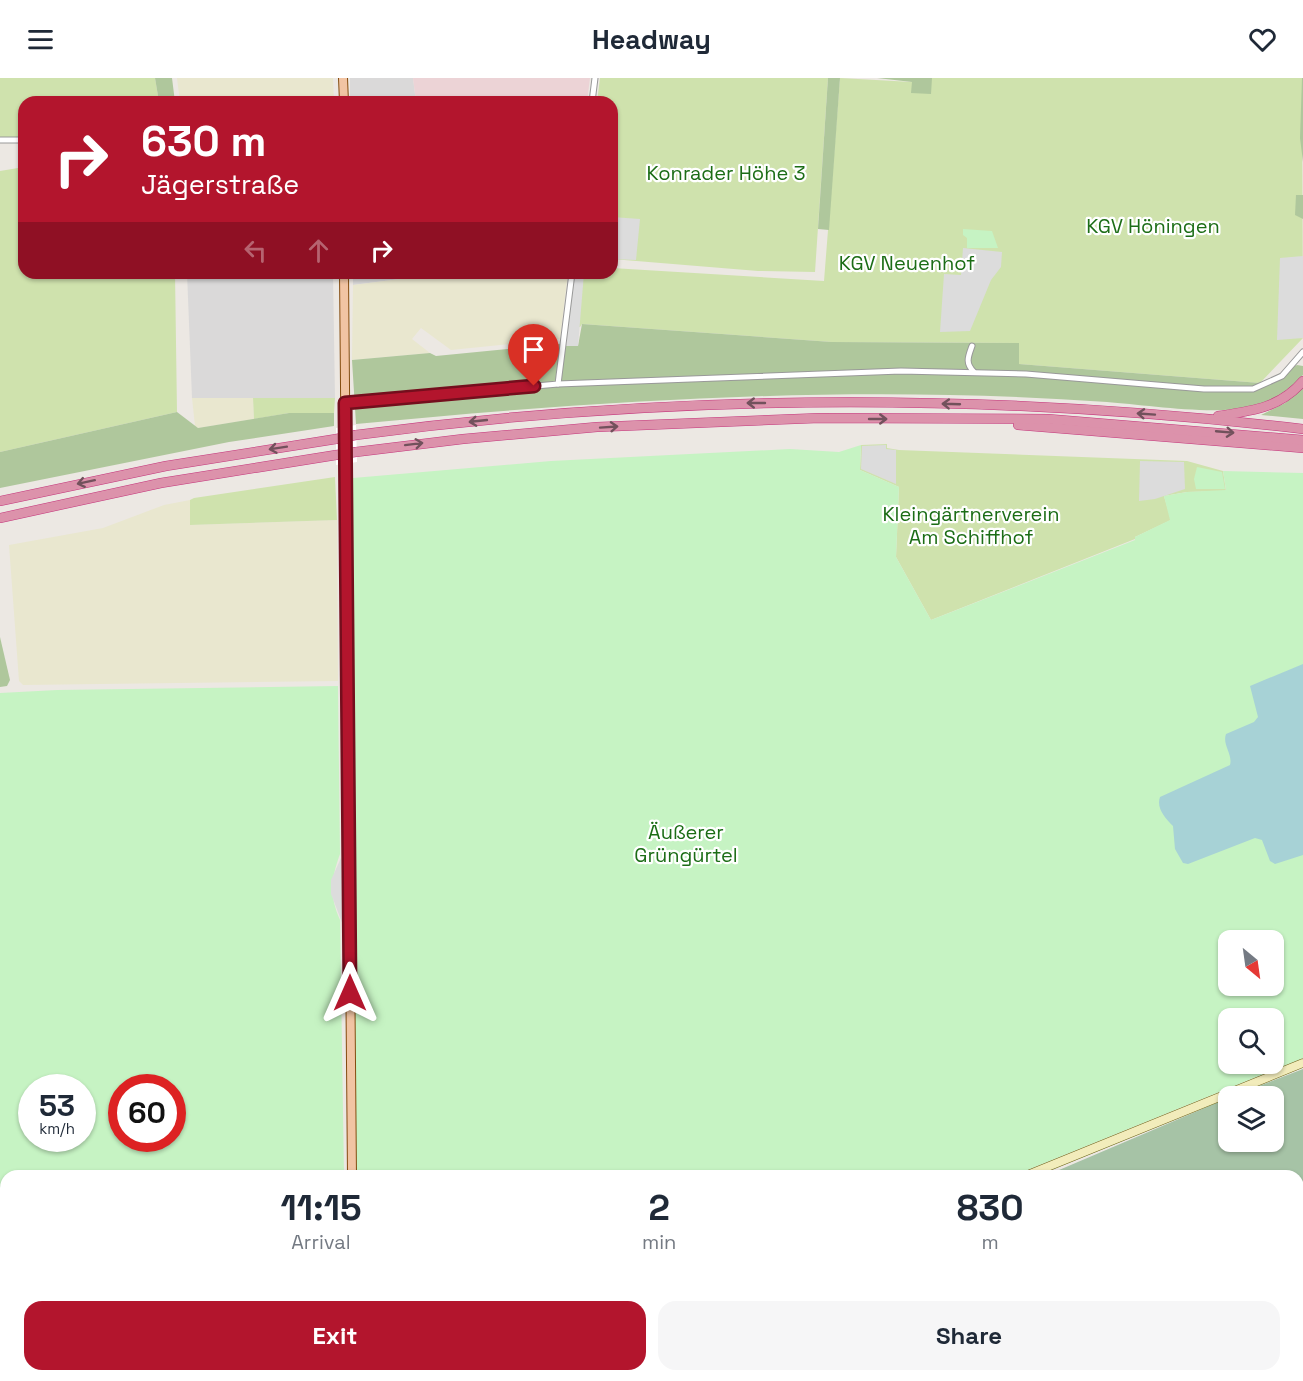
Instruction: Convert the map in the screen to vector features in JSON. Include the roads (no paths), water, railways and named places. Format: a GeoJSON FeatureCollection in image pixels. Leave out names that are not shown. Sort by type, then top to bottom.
{"type":"FeatureCollection","features":[{"type":"Feature","properties":{"kind":"highway"},"geometry":{"type":"LineString","coordinates":[[1204,417],[1253,411],[1276,404],[1293,393],[1303,381]]}},
{"type":"Feature","properties":{"kind":"highway"},"geometry":{"type":"LineString","coordinates":[[0,501],[166,466],[356,435],[545,414],[731,404],[934,403],[1204,417],[1303,429]]}},
{"type":"Feature","properties":{"kind":"highway"},"geometry":{"type":"LineString","coordinates":[[0,518],[161,483],[336,455],[475,438],[659,423],[820,418],[1048,420],[1303,440]]}},
{"type":"Feature","properties":{"kind":"highway"},"geometry":{"type":"LineString","coordinates":[[999,421],[1047,428],[1303,448]]}},
{"type":"Feature","properties":{"kind":"main road"},"geometry":{"type":"LineString","coordinates":[[343,78],[344,96]]}},
{"type":"Feature","properties":{"kind":"main road"},"geometry":{"type":"LineString","coordinates":[[344,279],[352,1170]]}},
{"type":"Feature","properties":{"kind":"main road"},"geometry":{"type":"LineString","coordinates":[[1040,1170],[1303,1063]]}},
{"type":"Feature","properties":{"kind":"street"},"geometry":{"type":"LineString","coordinates":[[593,96],[595,78]]}},
{"type":"Feature","properties":{"kind":"street"},"geometry":{"type":"LineString","coordinates":[[0,140],[18,140]]}},
{"type":"Feature","properties":{"kind":"street"},"geometry":{"type":"LineString","coordinates":[[558,384],[571,279]]}},
{"type":"Feature","properties":{"kind":"street"},"geometry":{"type":"LineString","coordinates":[[972,346],[967,358],[968,366],[974,372]]}},
{"type":"Feature","properties":{"kind":"street"},"geometry":{"type":"LineString","coordinates":[[345,403],[558,384],[733,376],[974,372],[1026,374],[1204,389],[1253,389],[1281,376],[1300,359],[1303,352]]}},
{"type":"Feature","properties":{"kind":"water"},"geometry":{"type":"Polygon","coordinates":[[[1303,664],[1303,855],[1275,864],[1270,861],[1262,840],[1255,838],[1188,864],[1183,863],[1175,849],[1173,826],[1160,809],[1160,797],[1230,765],[1231,761],[1225,742],[1226,734],[1254,722],[1258,717],[1250,686],[1303,664]]]}},
{"type":"Feature","properties":{"kind":"park label","name":"Konrader Höhe 3"},"geometry":{"type":"Point","coordinates":[726,173]}},
{"type":"Feature","properties":{"kind":"park label","name":"KGV Höningen"},"geometry":{"type":"Point","coordinates":[1153,226]}},
{"type":"Feature","properties":{"kind":"park label","name":"KGV Neuenhof"},"geometry":{"type":"Point","coordinates":[907,263]}},
{"type":"Feature","properties":{"kind":"park label","name":"Kleingärtnerverein Am Schiffhof"},"geometry":{"type":"Point","coordinates":[971,526]}},
{"type":"Feature","properties":{"kind":"park label","name":"Äußerer Grüngürtel"},"geometry":{"type":"Point","coordinates":[686,844]}}]}
